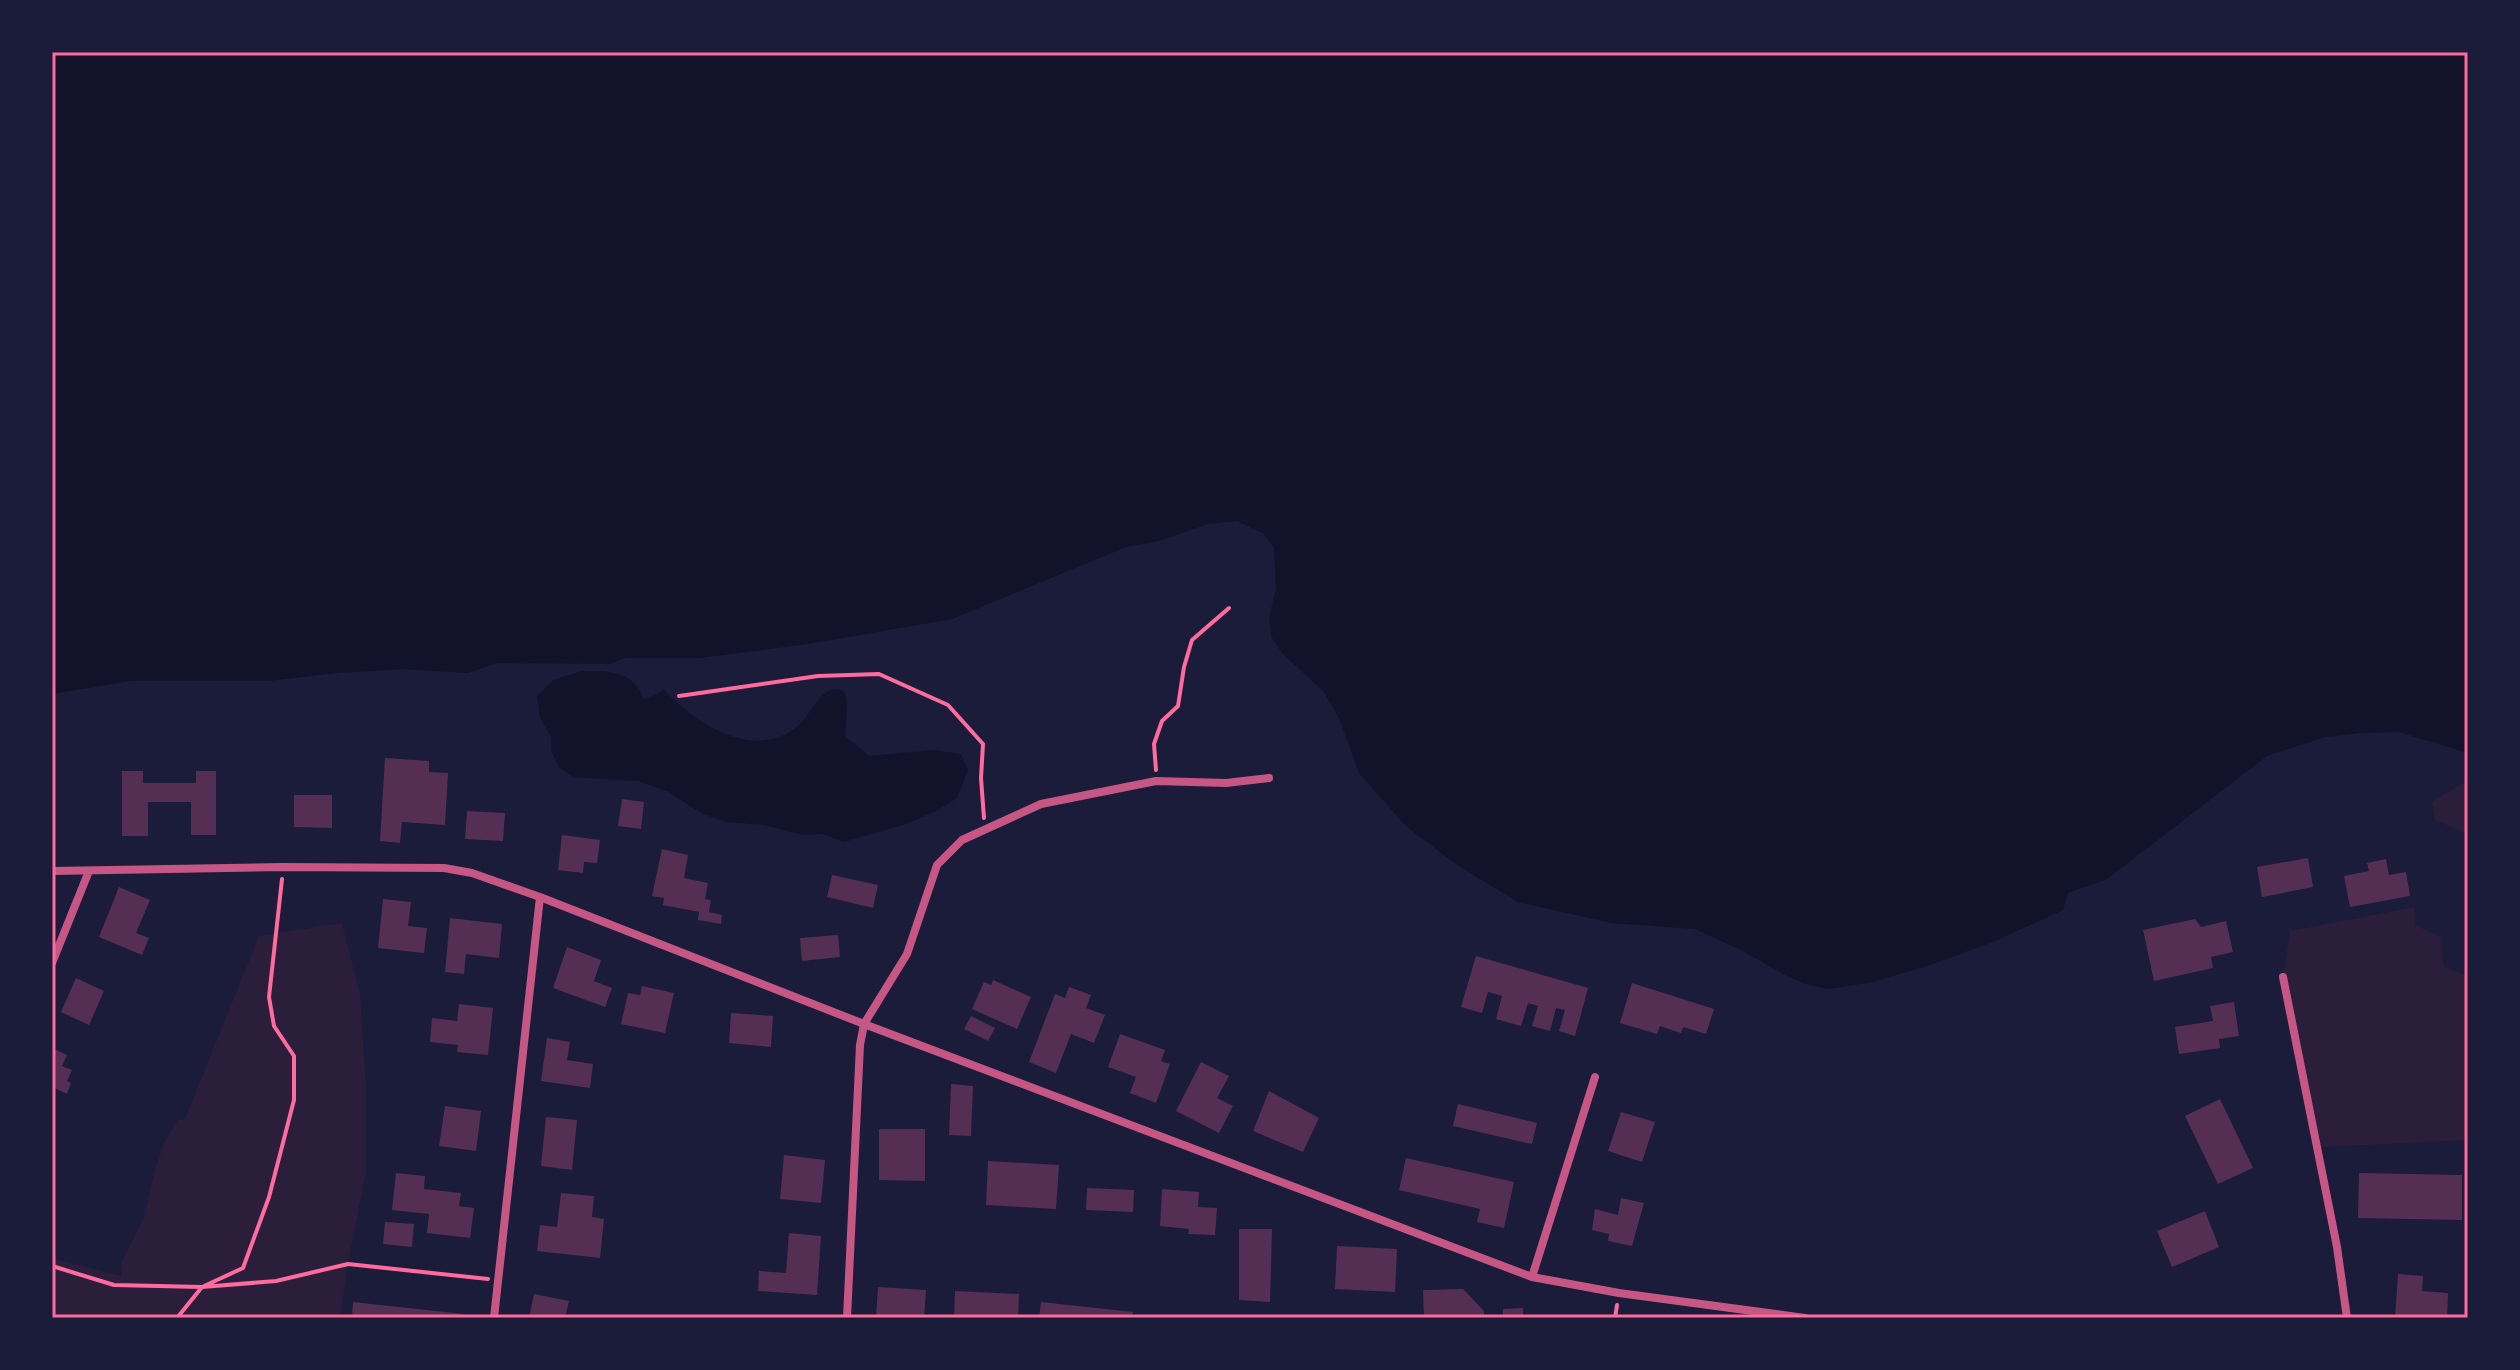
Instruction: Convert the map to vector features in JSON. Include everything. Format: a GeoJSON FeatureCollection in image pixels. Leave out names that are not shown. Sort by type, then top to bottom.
{"type":"FeatureCollection","features":[{"type":"Feature","properties":{"kind":"street"},"geometry":{"type":"LineString","coordinates":[[847,1318],[860,1045],[864,1024],[907,954],[937,865],[962,840],[1041,804],[1156,781],[1226,783],[1269,778]]}},
{"type":"Feature","properties":{"kind":"street"},"geometry":{"type":"LineString","coordinates":[[52,871],[283,867],[444,868],[472,873],[1532,1277],[1619,1293],[1805,1318]]}},
{"type":"Feature","properties":{"kind":"street"},"geometry":{"type":"LineString","coordinates":[[52,963],[89,871]]}},
{"type":"Feature","properties":{"kind":"street"},"geometry":{"type":"LineString","coordinates":[[494,1318],[540,897]]}},
{"type":"Feature","properties":{"kind":"street"},"geometry":{"type":"LineString","coordinates":[[2283,977],[2337,1247],[2347,1318]]}},
{"type":"Feature","properties":{"kind":"street"},"geometry":{"type":"LineString","coordinates":[[1532,1277],[1595,1077]]}},
{"type":"Feature","properties":{"kind":"path"},"geometry":{"type":"LineString","coordinates":[[1156,781],[1154,744],[1162,721],[1178,706],[1192,640],[1229,608]]}},
{"type":"Feature","properties":{"kind":"path"},"geometry":{"type":"LineString","coordinates":[[679,696],[818,676],[879,674],[948,705],[983,744],[981,778],[984,828]]}},
{"type":"Feature","properties":{"kind":"path"},"geometry":{"type":"LineString","coordinates":[[177,1318],[202,1287],[243,1268],[269,1197],[294,1100],[294,1056],[274,1026],[269,997],[283,867]]}},
{"type":"Feature","properties":{"kind":"path"},"geometry":{"type":"LineString","coordinates":[[52,1266],[114,1285],[202,1287],[276,1281],[348,1264],[498,1281]]}},
{"type":"Feature","properties":{"kind":"shaded area"},"geometry":{"type":"Polygon","coordinates":[[[52,52],[2468,52],[2468,753],[2399,732],[2325,737],[2267,756],[2107,879],[2068,893],[2063,910],[1995,941],[1930,965],[1873,982],[1828,989],[1785,975],[1695,929],[1611,923],[1518,902],[1457,865],[1406,826],[1359,773],[1340,720],[1324,692],[1282,653],[1272,638],[1269,618],[1276,588],[1274,548],[1264,534],[1237,521],[1208,524],[1159,541],[1126,547],[952,619],[808,644],[700,658],[625,658],[611,664],[497,663],[468,673],[403,669],[268,681],[131,681],[52,694],[52,52]]]}},
{"type":"Feature","properties":{"kind":"shaded area"},"geometry":{"type":"Polygon","coordinates":[[[582,671],[609,672],[626,677],[639,689],[643,698],[648,699],[664,690],[710,726],[747,740],[765,740],[783,735],[800,724],[822,696],[834,689],[841,690],[847,703],[845,736],[869,756],[934,750],[961,754],[968,770],[957,798],[938,810],[906,824],[844,842],[823,834],[803,835],[764,825],[727,822],[703,814],[667,791],[638,781],[574,777],[559,768],[551,750],[551,737],[540,718],[537,696],[553,680],[582,671]]]}},
{"type":"Feature","properties":{"kind":"shaded area"},"geometry":{"type":"Polygon","coordinates":[[[2468,780],[2468,834],[2435,820],[2432,802],[2468,780]]]}},
{"type":"Feature","properties":{"kind":"shaded area"},"geometry":{"type":"Polygon","coordinates":[[[2415,907],[2415,925],[2440,937],[2444,967],[2468,976],[2468,1140],[2322,1147],[2283,977],[2290,931],[2415,907]]]}},
{"type":"Feature","properties":{"kind":"shaded area"},"geometry":{"type":"Polygon","coordinates":[[[342,923],[360,994],[366,1086],[366,1172],[340,1318],[52,1318],[52,1258],[121,1276],[122,1261],[144,1218],[164,1142],[178,1120],[185,1119],[259,936],[342,923]]]}},
{"type":"Feature","properties":{"kind":"building"},"geometry":{"type":"Polygon","coordinates":[[[385,758],[429,761],[429,772],[448,773],[445,825],[402,822],[400,843],[380,841],[385,758]]]}},
{"type":"Feature","properties":{"kind":"building"},"geometry":{"type":"Polygon","coordinates":[[[122,771],[143,771],[143,783],[196,783],[196,771],[216,771],[216,835],[191,835],[191,802],[148,802],[148,836],[122,836],[122,771]]]}},
{"type":"Feature","properties":{"kind":"building"},"geometry":{"type":"Polygon","coordinates":[[[294,795],[332,795],[332,828],[294,827],[294,795]]]}},
{"type":"Feature","properties":{"kind":"building"},"geometry":{"type":"Polygon","coordinates":[[[622,799],[644,802],[641,829],[618,826],[622,799]]]}},
{"type":"Feature","properties":{"kind":"building"},"geometry":{"type":"Polygon","coordinates":[[[467,811],[505,813],[503,841],[465,839],[467,811]]]}},
{"type":"Feature","properties":{"kind":"building"},"geometry":{"type":"Polygon","coordinates":[[[562,835],[600,840],[597,863],[584,862],[583,873],[558,870],[562,835]]]}},
{"type":"Feature","properties":{"kind":"building"},"geometry":{"type":"Polygon","coordinates":[[[662,849],[688,855],[684,878],[708,883],[705,899],[711,900],[709,912],[722,915],[721,924],[698,920],[699,912],[663,905],[664,898],[652,896],[662,849]]]}},
{"type":"Feature","properties":{"kind":"building"},"geometry":{"type":"Polygon","coordinates":[[[2308,858],[2313,887],[2262,897],[2257,867],[2308,858]]]}},
{"type":"Feature","properties":{"kind":"building"},"geometry":{"type":"Polygon","coordinates":[[[2386,859],[2389,875],[2406,872],[2410,896],[2350,907],[2344,876],[2369,871],[2367,863],[2386,859]]]}},
{"type":"Feature","properties":{"kind":"building"},"geometry":{"type":"Polygon","coordinates":[[[832,875],[878,885],[873,908],[827,897],[832,875]]]}},
{"type":"Feature","properties":{"kind":"building"},"geometry":{"type":"Polygon","coordinates":[[[119,887],[150,900],[136,933],[149,938],[142,955],[99,937],[119,887]]]}},
{"type":"Feature","properties":{"kind":"building"},"geometry":{"type":"Polygon","coordinates":[[[383,899],[411,902],[408,926],[427,928],[424,953],[378,948],[383,899]]]}},
{"type":"Feature","properties":{"kind":"building"},"geometry":{"type":"Polygon","coordinates":[[[450,918],[502,924],[499,958],[466,954],[464,974],[445,972],[450,918]]]}},
{"type":"Feature","properties":{"kind":"building"},"geometry":{"type":"Polygon","coordinates":[[[2195,919],[2201,927],[2226,921],[2233,952],[2211,957],[2213,968],[2154,981],[2143,930],[2195,919]]]}},
{"type":"Feature","properties":{"kind":"building"},"geometry":{"type":"Polygon","coordinates":[[[838,935],[840,957],[802,961],[800,938],[838,935]]]}},
{"type":"Feature","properties":{"kind":"building"},"geometry":{"type":"Polygon","coordinates":[[[567,947],[601,960],[594,981],[612,988],[605,1007],[553,988],[567,947]]]}},
{"type":"Feature","properties":{"kind":"building"},"geometry":{"type":"Polygon","coordinates":[[[1476,956],[1588,988],[1575,1036],[1559,1031],[1565,1010],[1556,1008],[1550,1031],[1532,1026],[1538,1006],[1528,1003],[1521,1026],[1496,1019],[1502,996],[1488,992],[1482,1013],[1461,1007],[1476,956]]]}},
{"type":"Feature","properties":{"kind":"building"},"geometry":{"type":"Polygon","coordinates":[[[76,978],[104,991],[89,1025],[61,1012],[76,978]]]}},
{"type":"Feature","properties":{"kind":"building"},"geometry":{"type":"Polygon","coordinates":[[[993,980],[1031,997],[1017,1029],[972,1009],[984,982],[991,985],[993,980]]]}},
{"type":"Feature","properties":{"kind":"building"},"geometry":{"type":"Polygon","coordinates":[[[1632,983],[1714,1009],[1706,1034],[1683,1027],[1681,1033],[1660,1026],[1657,1034],[1620,1023],[1632,983]]]}},
{"type":"Feature","properties":{"kind":"building"},"geometry":{"type":"Polygon","coordinates":[[[642,986],[674,993],[665,1033],[621,1024],[628,993],[640,995],[642,986]]]}},
{"type":"Feature","properties":{"kind":"building"},"geometry":{"type":"Polygon","coordinates":[[[1069,987],[1091,995],[1086,1008],[1105,1015],[1094,1043],[1071,1034],[1056,1073],[1029,1062],[1055,994],[1065,998],[1069,987]]]}},
{"type":"Feature","properties":{"kind":"building"},"geometry":{"type":"Polygon","coordinates":[[[2234,1002],[2239,1036],[2219,1039],[2220,1048],[2179,1054],[2175,1027],[2213,1021],[2210,1006],[2234,1002]]]}},
{"type":"Feature","properties":{"kind":"building"},"geometry":{"type":"Polygon","coordinates":[[[459,1004],[493,1008],[488,1055],[457,1052],[458,1045],[430,1042],[432,1018],[457,1021],[459,1004]]]}},
{"type":"Feature","properties":{"kind":"building"},"geometry":{"type":"Polygon","coordinates":[[[731,1013],[773,1016],[771,1047],[729,1043],[731,1013]]]}},
{"type":"Feature","properties":{"kind":"building"},"geometry":{"type":"Polygon","coordinates":[[[971,1016],[995,1028],[988,1041],[964,1029],[971,1016]]]}},
{"type":"Feature","properties":{"kind":"building"},"geometry":{"type":"Polygon","coordinates":[[[1120,1034],[1165,1050],[1161,1061],[1170,1064],[1156,1103],[1130,1093],[1136,1077],[1108,1067],[1120,1034]]]}},
{"type":"Feature","properties":{"kind":"building"},"geometry":{"type":"Polygon","coordinates":[[[547,1038],[570,1042],[567,1060],[593,1064],[590,1088],[541,1081],[547,1038]]]}},
{"type":"Feature","properties":{"kind":"building"},"geometry":{"type":"Polygon","coordinates":[[[52,1048],[67,1055],[62,1066],[72,1070],[67,1081],[71,1083],[67,1094],[52,1087],[52,1048]]]}},
{"type":"Feature","properties":{"kind":"building"},"geometry":{"type":"Polygon","coordinates":[[[1201,1062],[1229,1076],[1217,1098],[1233,1106],[1219,1133],[1176,1111],[1201,1062]]]}},
{"type":"Feature","properties":{"kind":"building"},"geometry":{"type":"Polygon","coordinates":[[[951,1084],[973,1086],[971,1136],[949,1135],[951,1084]]]}},
{"type":"Feature","properties":{"kind":"building"},"geometry":{"type":"Polygon","coordinates":[[[1269,1091],[1319,1118],[1303,1152],[1253,1131],[1269,1091]]]}},
{"type":"Feature","properties":{"kind":"building"},"geometry":{"type":"Polygon","coordinates":[[[2220,1099],[2253,1168],[2218,1184],[2185,1116],[2220,1099]]]}},
{"type":"Feature","properties":{"kind":"building"},"geometry":{"type":"Polygon","coordinates":[[[1458,1104],[1537,1123],[1532,1144],[1453,1126],[1458,1104]]]}},
{"type":"Feature","properties":{"kind":"building"},"geometry":{"type":"Polygon","coordinates":[[[445,1106],[481,1111],[476,1151],[439,1146],[445,1106]]]}},
{"type":"Feature","properties":{"kind":"building"},"geometry":{"type":"Polygon","coordinates":[[[1621,1112],[1655,1122],[1642,1162],[1608,1151],[1621,1112]]]}},
{"type":"Feature","properties":{"kind":"building"},"geometry":{"type":"Polygon","coordinates":[[[546,1117],[577,1120],[572,1170],[541,1166],[546,1117]]]}},
{"type":"Feature","properties":{"kind":"building"},"geometry":{"type":"Polygon","coordinates":[[[879,1129],[925,1129],[925,1181],[879,1180],[879,1129]]]}},
{"type":"Feature","properties":{"kind":"building"},"geometry":{"type":"Polygon","coordinates":[[[784,1155],[825,1160],[821,1203],[780,1199],[784,1155]]]}},
{"type":"Feature","properties":{"kind":"building"},"geometry":{"type":"Polygon","coordinates":[[[1406,1158],[1514,1182],[1504,1228],[1477,1222],[1480,1209],[1399,1190],[1406,1158]]]}},
{"type":"Feature","properties":{"kind":"building"},"geometry":{"type":"Polygon","coordinates":[[[988,1161],[1059,1165],[1056,1209],[986,1205],[988,1161]]]}},
{"type":"Feature","properties":{"kind":"building"},"geometry":{"type":"Polygon","coordinates":[[[396,1173],[425,1176],[424,1189],[461,1193],[459,1206],[474,1208],[470,1238],[427,1233],[429,1214],[392,1210],[396,1173]]]}},
{"type":"Feature","properties":{"kind":"building"},"geometry":{"type":"Polygon","coordinates":[[[2359,1173],[2462,1175],[2462,1220],[2358,1218],[2359,1173]]]}},
{"type":"Feature","properties":{"kind":"building"},"geometry":{"type":"Polygon","coordinates":[[[1087,1188],[1134,1190],[1133,1212],[1086,1210],[1087,1188]]]}},
{"type":"Feature","properties":{"kind":"building"},"geometry":{"type":"Polygon","coordinates":[[[1162,1189],[1199,1192],[1198,1207],[1217,1208],[1215,1235],[1188,1234],[1189,1229],[1160,1226],[1162,1189]]]}},
{"type":"Feature","properties":{"kind":"building"},"geometry":{"type":"Polygon","coordinates":[[[561,1193],[594,1196],[592,1217],[604,1219],[600,1258],[537,1251],[540,1225],[557,1227],[561,1193]]]}},
{"type":"Feature","properties":{"kind":"building"},"geometry":{"type":"Polygon","coordinates":[[[1621,1198],[1644,1203],[1632,1246],[1608,1241],[1609,1234],[1592,1230],[1595,1209],[1618,1215],[1621,1198]]]}},
{"type":"Feature","properties":{"kind":"building"},"geometry":{"type":"Polygon","coordinates":[[[2205,1211],[2219,1247],[2172,1267],[2157,1231],[2205,1211]]]}},
{"type":"Feature","properties":{"kind":"building"},"geometry":{"type":"Polygon","coordinates":[[[385,1222],[414,1224],[412,1247],[383,1244],[385,1222]]]}},
{"type":"Feature","properties":{"kind":"building"},"geometry":{"type":"Polygon","coordinates":[[[1239,1229],[1272,1229],[1270,1302],[1239,1300],[1239,1229]]]}},
{"type":"Feature","properties":{"kind":"building"},"geometry":{"type":"Polygon","coordinates":[[[789,1233],[821,1236],[817,1295],[758,1291],[759,1271],[786,1273],[789,1233]]]}},
{"type":"Feature","properties":{"kind":"building"},"geometry":{"type":"Polygon","coordinates":[[[1337,1246],[1397,1249],[1395,1292],[1335,1289],[1337,1246]]]}},
{"type":"Feature","properties":{"kind":"building"},"geometry":{"type":"Polygon","coordinates":[[[2398,1274],[2423,1276],[2422,1291],[2448,1293],[2447,1318],[2395,1318],[2398,1274]]]}},
{"type":"Feature","properties":{"kind":"building"},"geometry":{"type":"Polygon","coordinates":[[[878,1287],[926,1290],[924,1318],[876,1318],[878,1287]]]}},
{"type":"Feature","properties":{"kind":"building"},"geometry":{"type":"Polygon","coordinates":[[[1463,1289],[1484,1311],[1484,1318],[1424,1318],[1423,1290],[1463,1289]]]}},
{"type":"Feature","properties":{"kind":"building"},"geometry":{"type":"Polygon","coordinates":[[[955,1291],[1019,1294],[1018,1318],[954,1318],[955,1291]]]}},
{"type":"Feature","properties":{"kind":"building"},"geometry":{"type":"Polygon","coordinates":[[[534,1294],[569,1301],[565,1318],[529,1318],[534,1294]]]}},
{"type":"Feature","properties":{"kind":"building"},"geometry":{"type":"Polygon","coordinates":[[[353,1302],[463,1314],[462,1318],[352,1318],[353,1302]]]}},
{"type":"Feature","properties":{"kind":"building"},"geometry":{"type":"Polygon","coordinates":[[[1041,1302],[1133,1312],[1132,1318],[1039,1318],[1041,1302]]]}},
{"type":"Feature","properties":{"kind":"building"},"geometry":{"type":"Polygon","coordinates":[[[1523,1308],[1523,1318],[1503,1318],[1503,1309],[1523,1308]]]}}]}
